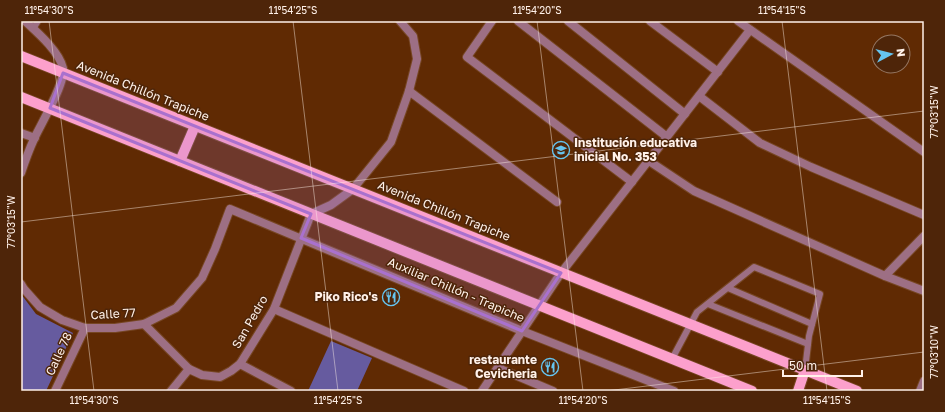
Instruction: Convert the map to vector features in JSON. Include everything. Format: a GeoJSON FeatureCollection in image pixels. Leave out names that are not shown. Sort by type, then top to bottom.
{"type":"FeatureCollection","features":[{"type":"Feature","properties":{"kind":"main road","name":"Avenida Chillón Trapiche"},"geometry":{"type":"LineString","coordinates":[[21,56],[689,325],[857,391]]}},
{"type":"Feature","properties":{"kind":"main road"},"geometry":{"type":"LineString","coordinates":[[21,97],[752,391]]}},
{"type":"Feature","properties":{"kind":"main road"},"geometry":{"type":"LineString","coordinates":[[180,161],[195,126]]}},
{"type":"Feature","properties":{"kind":"main road"},"geometry":{"type":"LineString","coordinates":[[798,391],[805,370]]}},
{"type":"Feature","properties":{"kind":"street"},"geometry":{"type":"LineString","coordinates":[[21,173],[35,138],[50,108],[63,73],[56,54],[25,21]]}},
{"type":"Feature","properties":{"kind":"street"},"geometry":{"type":"LineString","coordinates":[[311,214],[331,205],[354,189],[391,142],[409,92],[417,59],[413,36],[400,21]]}},
{"type":"Feature","properties":{"kind":"street"},"geometry":{"type":"LineString","coordinates":[[492,21],[467,57],[632,182]]}},
{"type":"Feature","properties":{"kind":"street"},"geometry":{"type":"LineString","coordinates":[[518,21],[667,137]]}},
{"type":"Feature","properties":{"kind":"street"},"geometry":{"type":"LineString","coordinates":[[568,21],[685,114]]}},
{"type":"Feature","properties":{"kind":"street"},"geometry":{"type":"LineString","coordinates":[[650,21],[718,72]]}},
{"type":"Feature","properties":{"kind":"street"},"geometry":{"type":"LineString","coordinates":[[738,21],[924,152]]}},
{"type":"Feature","properties":{"kind":"street"},"geometry":{"type":"LineString","coordinates":[[482,391],[561,273],[750,30]]}},
{"type":"Feature","properties":{"kind":"street"},"geometry":{"type":"LineString","coordinates":[[409,92],[557,202]]}},
{"type":"Feature","properties":{"kind":"street"},"geometry":{"type":"LineString","coordinates":[[699,96],[760,143],[811,167],[924,215]]}},
{"type":"Feature","properties":{"kind":"street"},"geometry":{"type":"LineString","coordinates":[[21,133],[35,138]]}},
{"type":"Feature","properties":{"kind":"street"},"geometry":{"type":"LineString","coordinates":[[649,161],[694,192],[885,276],[924,291]]}},
{"type":"Feature","properties":{"kind":"street","name":"Auxiliar Chillón - Trapiche"},"geometry":{"type":"LineString","coordinates":[[230,209],[522,331],[674,391]]}},
{"type":"Feature","properties":{"kind":"street","name":"Calle 77"},"geometry":{"type":"LineString","coordinates":[[21,284],[40,307],[62,320],[85,328],[115,328],[144,324],[176,308],[202,278],[230,209]]}},
{"type":"Feature","properties":{"kind":"street","name":"San Pedro"},"geometry":{"type":"LineString","coordinates":[[189,369],[202,375],[220,377],[240,364],[274,309],[311,214]]}},
{"type":"Feature","properties":{"kind":"street"},"geometry":{"type":"LineString","coordinates":[[885,276],[924,236]]}},
{"type":"Feature","properties":{"kind":"street"},"geometry":{"type":"LineString","coordinates":[[274,309],[464,391]]}},
{"type":"Feature","properties":{"kind":"street"},"geometry":{"type":"LineString","coordinates":[[144,324],[189,369],[171,391]]}},
{"type":"Feature","properties":{"kind":"street","name":"Calle 78"},"geometry":{"type":"LineString","coordinates":[[55,391],[85,328]]}},
{"type":"Feature","properties":{"kind":"street"},"geometry":{"type":"LineString","coordinates":[[240,364],[291,391]]}},
{"type":"Feature","properties":{"kind":"street"},"geometry":{"type":"LineString","coordinates":[[498,368],[553,391]]}},
{"type":"Feature","properties":{"kind":"street"},"geometry":{"type":"LineString","coordinates":[[920,391],[924,381]]}},
{"type":"Feature","properties":{"kind":"lane"},"geometry":{"type":"LineString","coordinates":[[33,29],[38,21]]}},
{"type":"Feature","properties":{"kind":"lane"},"geometry":{"type":"LineString","coordinates":[[672,359],[697,312],[754,267],[820,294],[808,344],[805,370]]}},
{"type":"Feature","properties":{"kind":"lane"},"geometry":{"type":"LineString","coordinates":[[728,288],[812,324]]}},
{"type":"Feature","properties":{"kind":"lane"},"geometry":{"type":"LineString","coordinates":[[708,304],[808,344]]}},
{"type":"Feature","properties":{"kind":"highlighted area"},"geometry":{"type":"Polygon","coordinates":[[[63,73],[561,273],[522,331],[301,238],[311,214],[50,108],[63,73]]]}},
{"type":"Feature","properties":{"kind":"shaded area"},"geometry":{"type":"Polygon","coordinates":[[[21,294],[36,314],[73,333],[46,391],[21,391],[21,294]]]}},
{"type":"Feature","properties":{"kind":"shaded area"},"geometry":{"type":"Polygon","coordinates":[[[331,341],[372,358],[357,391],[308,391],[331,341]]]}},
{"type":"Feature","properties":{"kind":"place","name":"Institución educativa inicial No. 353"},"geometry":{"type":"Point","coordinates":[561,150]}},
{"type":"Feature","properties":{"kind":"place","name":"Piko Rico's"},"geometry":{"type":"Point","coordinates":[391,297]}},
{"type":"Feature","properties":{"kind":"place","name":"restaurante Cevicheria"},"geometry":{"type":"Point","coordinates":[550,367]}}]}
